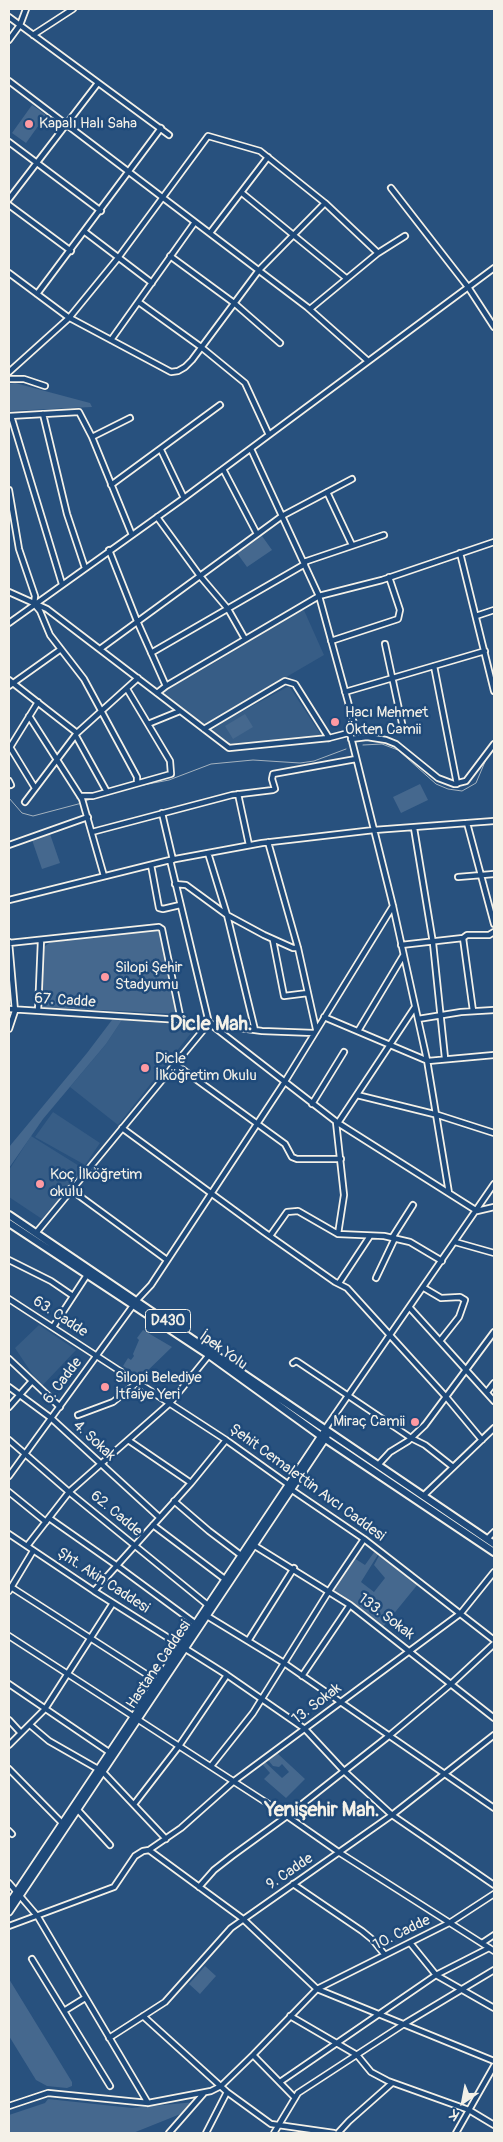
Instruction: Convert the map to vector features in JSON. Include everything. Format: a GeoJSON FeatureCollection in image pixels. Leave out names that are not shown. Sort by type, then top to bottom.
{"type":"FeatureCollection","features":[{"type":"Feature","properties":{"kind":"highway","name":"D430"},"geometry":{"type":"LineString","coordinates":[[9,1215],[135,1303],[494,1544]]}},
{"type":"Feature","properties":{"kind":"highway","name":"İpek Yolu"},"geometry":{"type":"LineString","coordinates":[[9,1222],[87,1275],[135,1303],[323,1437]]}},
{"type":"Feature","properties":{"kind":"highway","name":"D430"},"geometry":{"type":"LineString","coordinates":[[323,1437],[494,1552]]}},
{"type":"Feature","properties":{"kind":"main road","name":"Hastane Caddesi"},"geometry":{"type":"LineString","coordinates":[[9,1903],[18,1894],[77,1810],[109,1752],[136,1717],[157,1681],[207,1616],[255,1546],[327,1431]]}},
{"type":"Feature","properties":{"kind":"main road","name":"Hastane Caddesi"},"geometry":{"type":"LineString","coordinates":[[9,1912],[62,1823],[100,1770],[183,1647],[196,1624],[290,1488]]}},
{"type":"Feature","properties":{"kind":"street"},"geometry":{"type":"LineString","coordinates":[[9,40],[20,26],[26,9]]}},
{"type":"Feature","properties":{"kind":"street"},"geometry":{"type":"LineString","coordinates":[[33,35],[72,9]]}},
{"type":"Feature","properties":{"kind":"street"},"geometry":{"type":"LineString","coordinates":[[9,17],[170,135]]}},
{"type":"Feature","properties":{"kind":"street"},"geometry":{"type":"LineString","coordinates":[[9,81],[310,309],[368,361]]}},
{"type":"Feature","properties":{"kind":"street"},"geometry":{"type":"LineString","coordinates":[[9,200],[98,82]]}},
{"type":"Feature","properties":{"kind":"street"},"geometry":{"type":"LineString","coordinates":[[37,294],[101,211],[161,128]]}},
{"type":"Feature","properties":{"kind":"street"},"geometry":{"type":"LineString","coordinates":[[9,372],[69,318],[118,258],[208,136],[260,151],[324,203],[378,253]]}},
{"type":"Feature","properties":{"kind":"street"},"geometry":{"type":"LineString","coordinates":[[9,142],[101,211]]}},
{"type":"Feature","properties":{"kind":"street"},"geometry":{"type":"LineString","coordinates":[[210,233],[268,157]]}},
{"type":"Feature","properties":{"kind":"street"},"geometry":{"type":"LineString","coordinates":[[391,188],[468,287],[494,327]]}},
{"type":"Feature","properties":{"kind":"street"},"geometry":{"type":"LineString","coordinates":[[242,193],[346,278]]}},
{"type":"Feature","properties":{"kind":"street"},"geometry":{"type":"LineString","coordinates":[[9,273],[69,318],[171,372],[185,367],[259,270],[324,203]]}},
{"type":"Feature","properties":{"kind":"street"},"geometry":{"type":"LineString","coordinates":[[9,205],[71,251]]}},
{"type":"Feature","properties":{"kind":"street"},"geometry":{"type":"LineString","coordinates":[[111,340],[196,222]]}},
{"type":"Feature","properties":{"kind":"street"},"geometry":{"type":"LineString","coordinates":[[85,232],[152,283]]}},
{"type":"Feature","properties":{"kind":"street"},"geometry":{"type":"LineString","coordinates":[[310,309],[378,253],[406,236]]}},
{"type":"Feature","properties":{"kind":"street"},"geometry":{"type":"LineString","coordinates":[[170,256],[234,303],[280,343]]}},
{"type":"Feature","properties":{"kind":"street"},"geometry":{"type":"LineString","coordinates":[[9,623],[184,498],[494,268]]}},
{"type":"Feature","properties":{"kind":"street"},"geometry":{"type":"LineString","coordinates":[[140,302],[202,347],[245,383],[269,435]]}},
{"type":"Feature","properties":{"kind":"street"},"geometry":{"type":"LineString","coordinates":[[9,379],[24,380],[45,386]]}},
{"type":"Feature","properties":{"kind":"street"},"geometry":{"type":"LineString","coordinates":[[110,486],[220,405]]}},
{"type":"Feature","properties":{"kind":"street"},"geometry":{"type":"LineString","coordinates":[[62,584],[10,416],[79,412],[92,437],[110,486],[132,535]]}},
{"type":"Feature","properties":{"kind":"street"},"geometry":{"type":"LineString","coordinates":[[43,414],[67,514],[85,568]]}},
{"type":"Feature","properties":{"kind":"street"},"geometry":{"type":"LineString","coordinates":[[92,437],[130,418]]}},
{"type":"Feature","properties":{"kind":"street"},"geometry":{"type":"LineString","coordinates":[[9,592],[47,609],[229,748],[329,738],[356,731],[319,596],[250,449]]}},
{"type":"Feature","properties":{"kind":"street"},"geometry":{"type":"LineString","coordinates":[[161,450],[184,498]]}},
{"type":"Feature","properties":{"kind":"street"},"geometry":{"type":"LineString","coordinates":[[223,469],[257,534]]}},
{"type":"Feature","properties":{"kind":"street"},"geometry":{"type":"LineString","coordinates":[[100,649],[282,516],[352,479]]}},
{"type":"Feature","properties":{"kind":"street"},"geometry":{"type":"LineString","coordinates":[[9,490],[18,549],[35,596],[34,604],[40,611],[50,635],[84,679],[137,778],[137,783]]}},
{"type":"Feature","properties":{"kind":"street"},"geometry":{"type":"LineString","coordinates":[[327,492],[352,545]]}},
{"type":"Feature","properties":{"kind":"street"},"geometry":{"type":"LineString","coordinates":[[158,516],[200,576],[228,609],[245,639]]}},
{"type":"Feature","properties":{"kind":"street"},"geometry":{"type":"LineString","coordinates":[[151,653],[305,563],[384,535]]}},
{"type":"Feature","properties":{"kind":"street"},"geometry":{"type":"LineString","coordinates":[[157,693],[319,596],[389,577],[494,542]]}},
{"type":"Feature","properties":{"kind":"street"},"geometry":{"type":"LineString","coordinates":[[109,550],[137,621],[166,686]]}},
{"type":"Feature","properties":{"kind":"street"},"geometry":{"type":"LineString","coordinates":[[460,553],[494,691]]}},
{"type":"Feature","properties":{"kind":"street"},"geometry":{"type":"LineString","coordinates":[[331,641],[398,619],[400,610],[389,577]]}},
{"type":"Feature","properties":{"kind":"street"},"geometry":{"type":"LineString","coordinates":[[476,616],[494,610]]}},
{"type":"Feature","properties":{"kind":"street"},"geometry":{"type":"LineString","coordinates":[[385,644],[403,728]]}},
{"type":"Feature","properties":{"kind":"street"},"geometry":{"type":"LineString","coordinates":[[11,685],[61,649]]}},
{"type":"Feature","properties":{"kind":"street"},"geometry":{"type":"LineString","coordinates":[[345,692],[485,651]]}},
{"type":"Feature","properties":{"kind":"street"},"geometry":{"type":"LineString","coordinates":[[434,666],[457,784]]}},
{"type":"Feature","properties":{"kind":"street"},"geometry":{"type":"LineString","coordinates":[[25,802],[77,734],[138,678]]}},
{"type":"Feature","properties":{"kind":"street"},"geometry":{"type":"LineString","coordinates":[[9,680],[11,685],[38,702],[77,734],[107,792]]}},
{"type":"Feature","properties":{"kind":"street"},"geometry":{"type":"LineString","coordinates":[[204,729],[285,681],[295,684],[329,738]]}},
{"type":"Feature","properties":{"kind":"street"},"geometry":{"type":"LineString","coordinates":[[81,798],[169,775],[172,769],[128,689]]}},
{"type":"Feature","properties":{"kind":"street"},"geometry":{"type":"LineString","coordinates":[[35,788],[10,748],[38,702]]}},
{"type":"Feature","properties":{"kind":"street"},"geometry":{"type":"LineString","coordinates":[[148,724],[180,711]]}},
{"type":"Feature","properties":{"kind":"street"},"geometry":{"type":"LineString","coordinates":[[30,716],[81,798],[104,876]]}},
{"type":"Feature","properties":{"kind":"street"},"geometry":{"type":"LineString","coordinates":[[350,733],[393,906],[428,1061],[449,1193]]}},
{"type":"Feature","properties":{"kind":"street"},"geometry":{"type":"LineString","coordinates":[[351,739],[367,737],[391,742],[401,747],[438,778],[457,784],[466,781],[494,744]]}},
{"type":"Feature","properties":{"kind":"street"},"geometry":{"type":"LineString","coordinates":[[92,832],[162,812],[238,794],[275,789],[272,779],[273,774],[356,759]]}},
{"type":"Feature","properties":{"kind":"street"},"geometry":{"type":"LineString","coordinates":[[238,794],[249,845]]}},
{"type":"Feature","properties":{"kind":"street"},"geometry":{"type":"LineString","coordinates":[[162,812],[172,860],[174,884],[209,1023],[337,1123],[477,1211],[494,1207]]}},
{"type":"Feature","properties":{"kind":"street"},"geometry":{"type":"LineString","coordinates":[[9,845],[45,834],[88,817]]}},
{"type":"Feature","properties":{"kind":"street"},"geometry":{"type":"LineString","coordinates":[[9,900],[172,860],[249,845],[374,830],[494,822]]}},
{"type":"Feature","properties":{"kind":"street"},"geometry":{"type":"LineString","coordinates":[[467,823],[494,924]]}},
{"type":"Feature","properties":{"kind":"street"},"geometry":{"type":"LineString","coordinates":[[414,828],[425,904],[433,943],[445,1058]]}},
{"type":"Feature","properties":{"kind":"street"},"geometry":{"type":"LineString","coordinates":[[268,842],[298,948],[315,1031]]}},
{"type":"Feature","properties":{"kind":"street"},"geometry":{"type":"LineString","coordinates":[[208,853],[227,915],[255,1030]]}},
{"type":"Feature","properties":{"kind":"street"},"geometry":{"type":"LineString","coordinates":[[151,865],[159,908],[163,909],[180,905]]}},
{"type":"Feature","properties":{"kind":"street"},"geometry":{"type":"LineString","coordinates":[[458,877],[494,874]]}},
{"type":"Feature","properties":{"kind":"street"},"geometry":{"type":"LineString","coordinates":[[174,884],[186,885],[227,915],[273,940],[293,948],[298,948]]}},
{"type":"Feature","properties":{"kind":"street","name":"6. Cadde"},"geometry":{"type":"LineString","coordinates":[[9,1476],[135,1303],[151,1285],[284,1083],[393,906]]}},
{"type":"Feature","properties":{"kind":"street"},"geometry":{"type":"LineString","coordinates":[[9,1029],[15,1011],[10,971],[9,942],[159,927],[162,929],[181,1020]]}},
{"type":"Feature","properties":{"kind":"street"},"geometry":{"type":"LineString","coordinates":[[401,945],[433,943],[467,936],[489,935],[494,932]]}},
{"type":"Feature","properties":{"kind":"street"},"geometry":{"type":"LineString","coordinates":[[463,938],[473,1011]]}},
{"type":"Feature","properties":{"kind":"street"},"geometry":{"type":"LineString","coordinates":[[38,1011],[41,940]]}},
{"type":"Feature","properties":{"kind":"street"},"geometry":{"type":"LineString","coordinates":[[273,940],[284,996],[308,992]]}},
{"type":"Feature","properties":{"kind":"street"},"geometry":{"type":"LineString","coordinates":[[358,1032],[403,956]]}},
{"type":"Feature","properties":{"kind":"street"},"geometry":{"type":"LineString","coordinates":[[338,1234],[344,1195],[337,1123],[415,1006]]}},
{"type":"Feature","properties":{"kind":"street","name":"67. Cadde"},"geometry":{"type":"LineString","coordinates":[[9,1009],[15,1011],[181,1020],[255,1030],[315,1031]]}},
{"type":"Feature","properties":{"kind":"street"},"geometry":{"type":"LineString","coordinates":[[418,1019],[494,1010]]}},
{"type":"Feature","properties":{"kind":"street"},"geometry":{"type":"LineString","coordinates":[[324,1017],[428,1061],[494,1055]]}},
{"type":"Feature","properties":{"kind":"street"},"geometry":{"type":"LineString","coordinates":[[36,1233],[70,1189],[209,1023]]}},
{"type":"Feature","properties":{"kind":"street"},"geometry":{"type":"LineString","coordinates":[[312,1104],[344,1052]]}},
{"type":"Feature","properties":{"kind":"street"},"geometry":{"type":"LineString","coordinates":[[175,1064],[285,1144],[292,1157],[297,1159],[341,1159]]}},
{"type":"Feature","properties":{"kind":"street"},"geometry":{"type":"LineString","coordinates":[[357,1095],[438,1115],[494,1133]]}},
{"type":"Feature","properties":{"kind":"street"},"geometry":{"type":"LineString","coordinates":[[122,1128],[270,1236],[347,1288],[447,1398],[482,1440]]}},
{"type":"Feature","properties":{"kind":"street"},"geometry":{"type":"LineString","coordinates":[[327,1431],[494,1184]]}},
{"type":"Feature","properties":{"kind":"street"},"geometry":{"type":"LineString","coordinates":[[70,1189],[167,1260]]}},
{"type":"Feature","properties":{"kind":"street"},"geometry":{"type":"LineString","coordinates":[[376,1278],[393,1238],[412,1205]]}},
{"type":"Feature","properties":{"kind":"street"},"geometry":{"type":"LineString","coordinates":[[270,1236],[287,1212],[292,1210],[298,1211],[338,1234],[393,1238],[410,1242],[442,1261]]}},
{"type":"Feature","properties":{"kind":"street"},"geometry":{"type":"LineString","coordinates":[[340,1283],[370,1236]]}},
{"type":"Feature","properties":{"kind":"street"},"geometry":{"type":"LineString","coordinates":[[455,1242],[494,1253]]}},
{"type":"Feature","properties":{"kind":"street"},"geometry":{"type":"LineString","coordinates":[[9,1260],[73,1296]]}},
{"type":"Feature","properties":{"kind":"street"},"geometry":{"type":"LineString","coordinates":[[53,1328],[87,1275]]}},
{"type":"Feature","properties":{"kind":"street"},"geometry":{"type":"LineString","coordinates":[[424,1288],[441,1298],[460,1297],[465,1300],[459,1317],[440,1341]]}},
{"type":"Feature","properties":{"kind":"street","name":"63. Cadde"},"geometry":{"type":"LineString","coordinates":[[9,1299],[97,1356]]}},
{"type":"Feature","properties":{"kind":"street"},"geometry":{"type":"LineString","coordinates":[[410,1308],[494,1401]]}},
{"type":"Feature","properties":{"kind":"street"},"geometry":{"type":"LineString","coordinates":[[378,1465],[390,1452],[411,1438],[425,1425],[447,1398],[494,1332]]}},
{"type":"Feature","properties":{"kind":"street"},"geometry":{"type":"LineString","coordinates":[[27,1546],[69,1492],[170,1403],[209,1355]]}},
{"type":"Feature","properties":{"kind":"street","name":"Şehit Cemalettin Avcı Caddesi"},"geometry":{"type":"LineString","coordinates":[[97,1356],[226,1440],[290,1488],[364,1539],[494,1640]]}},
{"type":"Feature","properties":{"kind":"street"},"geometry":{"type":"LineString","coordinates":[[9,1359],[60,1407]]}},
{"type":"Feature","properties":{"kind":"street"},"geometry":{"type":"LineString","coordinates":[[293,1363],[296,1361],[350,1396],[411,1438],[425,1445],[453,1467]]}},
{"type":"Feature","properties":{"kind":"street"},"geometry":{"type":"LineString","coordinates":[[9,1407],[32,1381]]}},
{"type":"Feature","properties":{"kind":"street"},"geometry":{"type":"LineString","coordinates":[[78,1415],[113,1402],[138,1382]]}},
{"type":"Feature","properties":{"kind":"street"},"geometry":{"type":"LineString","coordinates":[[487,1392],[494,1383]]}},
{"type":"Feature","properties":{"kind":"street","name":"4. Sokak"},"geometry":{"type":"LineString","coordinates":[[9,1387],[51,1418],[159,1517]]}},
{"type":"Feature","properties":{"kind":"street"},"geometry":{"type":"LineString","coordinates":[[424,1496],[494,1428]]}},
{"type":"Feature","properties":{"kind":"street","name":"62. Cadde"},"geometry":{"type":"LineString","coordinates":[[9,1440],[134,1546],[209,1606]]}},
{"type":"Feature","properties":{"kind":"street"},"geometry":{"type":"LineString","coordinates":[[128,1440],[191,1483]]}},
{"type":"Feature","properties":{"kind":"street"},"geometry":{"type":"LineString","coordinates":[[94,1591],[191,1483],[226,1440]]}},
{"type":"Feature","properties":{"kind":"street"},"geometry":{"type":"LineString","coordinates":[[9,1492],[47,1520],[116,1565],[196,1624]]}},
{"type":"Feature","properties":{"kind":"street"},"geometry":{"type":"LineString","coordinates":[[174,1501],[242,1556]]}},
{"type":"Feature","properties":{"kind":"street"},"geometry":{"type":"LineString","coordinates":[[153,1525],[226,1580]]}},
{"type":"Feature","properties":{"kind":"street"},"geometry":{"type":"LineString","coordinates":[[487,1539],[494,1532]]}},
{"type":"Feature","properties":{"kind":"street","name":"Şht. Akin Caddesi"},"geometry":{"type":"LineString","coordinates":[[9,1534],[94,1591],[227,1675],[305,1729],[344,1772],[392,1815],[494,1885]]}},
{"type":"Feature","properties":{"kind":"street"},"geometry":{"type":"LineString","coordinates":[[211,1766],[253,1713],[329,1591],[364,1539]]}},
{"type":"Feature","properties":{"kind":"street","name":"133. Sokak"},"geometry":{"type":"LineString","coordinates":[[255,1546],[294,1568],[350,1605],[494,1718]]}},
{"type":"Feature","properties":{"kind":"street"},"geometry":{"type":"LineString","coordinates":[[33,1551],[10,1589],[157,1681]]}},
{"type":"Feature","properties":{"kind":"street"},"geometry":{"type":"LineString","coordinates":[[248,1641],[294,1568]]}},
{"type":"Feature","properties":{"kind":"street","name":"13. Sokak"},"geometry":{"type":"LineString","coordinates":[[9,1926],[38,1917],[114,1887],[135,1856],[143,1850],[148,1850],[181,1828],[234,1781],[461,1613],[494,1572]]}},
{"type":"Feature","properties":{"kind":"street"},"geometry":{"type":"LineString","coordinates":[[9,1745],[45,1709],[113,1603]]}},
{"type":"Feature","properties":{"kind":"street"},"geometry":{"type":"LineString","coordinates":[[302,1676],[350,1605]]}},
{"type":"Feature","properties":{"kind":"street"},"geometry":{"type":"LineString","coordinates":[[207,1616],[284,1663],[494,1808]]}},
{"type":"Feature","properties":{"kind":"street"},"geometry":{"type":"LineString","coordinates":[[9,1636],[234,1781],[340,1853],[494,1951]]}},
{"type":"Feature","properties":{"kind":"street"},"geometry":{"type":"LineString","coordinates":[[199,1887],[214,1870],[344,1772],[452,1684],[494,1644]]}},
{"type":"Feature","properties":{"kind":"street"},"geometry":{"type":"LineString","coordinates":[[135,1804],[179,1746],[227,1675]]}},
{"type":"Feature","properties":{"kind":"street"},"geometry":{"type":"LineString","coordinates":[[9,1684],[109,1752]]}},
{"type":"Feature","properties":{"kind":"street"},"geometry":{"type":"LineString","coordinates":[[9,1720],[20,1732]]}},
{"type":"Feature","properties":{"kind":"street"},"geometry":{"type":"LineString","coordinates":[[30,1725],[49,1741],[100,1770],[166,1838]]}},
{"type":"Feature","properties":{"kind":"street","name":"9. Cadde"},"geometry":{"type":"LineString","coordinates":[[109,2038],[165,2002],[231,1928],[340,1853],[494,1736]]}},
{"type":"Feature","properties":{"kind":"street"},"geometry":{"type":"LineString","coordinates":[[9,1769],[62,1823]]}},
{"type":"Feature","properties":{"kind":"street"},"geometry":{"type":"LineString","coordinates":[[77,1810],[110,1845]]}},
{"type":"Feature","properties":{"kind":"street"},"geometry":{"type":"LineString","coordinates":[[148,1850],[243,1919],[317,1989],[494,2061]]}},
{"type":"Feature","properties":{"kind":"street"},"geometry":{"type":"LineString","coordinates":[[9,1883],[38,1917],[148,2103]]}},
{"type":"Feature","properties":{"kind":"street"},"geometry":{"type":"LineString","coordinates":[[293,1884],[374,1940],[385,1955]]}},
{"type":"Feature","properties":{"kind":"street","name":"10. Cadde"},"geometry":{"type":"LineString","coordinates":[[204,2093],[220,2086],[317,1989],[411,1944],[451,1922],[494,1894]]}},
{"type":"Feature","properties":{"kind":"street"},"geometry":{"type":"LineString","coordinates":[[482,1943],[494,1935]]}},
{"type":"Feature","properties":{"kind":"street"},"geometry":{"type":"LineString","coordinates":[[411,1944],[436,1976],[463,1989],[494,2008]]}},
{"type":"Feature","properties":{"kind":"street"},"geometry":{"type":"LineString","coordinates":[[280,2082],[436,1976],[489,1948]]}},
{"type":"Feature","properties":{"kind":"street"},"geometry":{"type":"LineString","coordinates":[[32,1959],[110,2086]]}},
{"type":"Feature","properties":{"kind":"street"},"geometry":{"type":"LineString","coordinates":[[274,2133],[298,2093],[404,2024],[494,1970]]}},
{"type":"Feature","properties":{"kind":"street"},"geometry":{"type":"LineString","coordinates":[[64,2011],[86,1998]]}},
{"type":"Feature","properties":{"kind":"street"},"geometry":{"type":"LineString","coordinates":[[143,2016],[227,2092],[271,2124],[278,2126],[336,2133],[392,2083]]}},
{"type":"Feature","properties":{"kind":"street"},"geometry":{"type":"LineString","coordinates":[[290,2016],[357,2055],[371,2072],[392,2083],[469,2110],[494,2125]]}},
{"type":"Feature","properties":{"kind":"street"},"geometry":{"type":"LineString","coordinates":[[253,2055],[295,2098]]}},
{"type":"Feature","properties":{"kind":"street"},"geometry":{"type":"LineString","coordinates":[[456,2133],[494,2066]]}},
{"type":"Feature","properties":{"kind":"street"},"geometry":{"type":"LineString","coordinates":[[206,2133],[227,2092]]}},
{"type":"Feature","properties":{"kind":"street"},"geometry":{"type":"LineString","coordinates":[[9,2106],[48,2093],[148,2103],[204,2093]]}},
{"type":"Feature","properties":{"kind":"street"},"geometry":{"type":"LineString","coordinates":[[169,2133],[204,2093]]}},
{"type":"Feature","properties":{"kind":"shaded area","name":"Kapalı Halı Saha"},"geometry":{"type":"Polygon","coordinates":[[[32,105],[46,115],[26,143],[12,133],[32,105]]]}},
{"type":"Feature","properties":{"kind":"shaded area"},"geometry":{"type":"Polygon","coordinates":[[[15,383],[90,403],[92,407],[9,411],[9,384],[15,383]]]}},
{"type":"Feature","properties":{"kind":"shaded area"},"geometry":{"type":"Polygon","coordinates":[[[262,536],[272,550],[247,567],[237,553],[262,536]]]}},
{"type":"Feature","properties":{"kind":"shaded area"},"geometry":{"type":"Polygon","coordinates":[[[303,608],[324,655],[204,725],[164,695],[165,690],[216,662],[303,608]]]}},
{"type":"Feature","properties":{"kind":"shaded area"},"geometry":{"type":"Polygon","coordinates":[[[289,686],[321,735],[230,746],[210,729],[289,686]]]}},
{"type":"Feature","properties":{"kind":"shaded area"},"geometry":{"type":"Polygon","coordinates":[[[245,714],[253,727],[233,739],[225,726],[245,714]]]}},
{"type":"Feature","properties":{"kind":"shaded area"},"geometry":{"type":"Polygon","coordinates":[[[420,784],[428,800],[401,813],[393,797],[420,784]]]}},
{"type":"Feature","properties":{"kind":"shaded area"},"geometry":{"type":"Polygon","coordinates":[[[50,834],[60,863],[42,869],[32,840],[50,834]]]}},
{"type":"Feature","properties":{"kind":"shaded area","name":"Silopi Şehir Stadyumu"},"geometry":{"type":"Polygon","coordinates":[[[159,930],[177,1014],[41,1007],[44,947],[52,941],[159,930]]]}},
{"type":"Feature","properties":{"kind":"shaded area"},"geometry":{"type":"Polygon","coordinates":[[[124,1017],[199,1023],[118,1125],[70,1087],[106,1044],[124,1017]]]}},
{"type":"Feature","properties":{"kind":"shaded area"},"geometry":{"type":"Polygon","coordinates":[[[124,1017],[106,1044],[43,1119],[9,1168],[9,1147],[112,1020],[124,1017]]]}},
{"type":"Feature","properties":{"kind":"shaded area"},"geometry":{"type":"Polygon","coordinates":[[[53,1112],[100,1143],[85,1165],[35,1137],[53,1112]]]}},
{"type":"Feature","properties":{"kind":"shaded area","name":"Koç İlköğretim okulu"},"geometry":{"type":"Polygon","coordinates":[[[31,1136],[84,1169],[42,1219],[9,1197],[9,1170],[31,1136]]]}},
{"type":"Feature","properties":{"kind":"shaded area"},"geometry":{"type":"Polygon","coordinates":[[[39,1325],[76,1350],[41,1387],[15,1348],[39,1325]]]}},
{"type":"Feature","properties":{"kind":"shaded area"},"geometry":{"type":"Polygon","coordinates":[[[143,1330],[172,1347],[141,1377],[123,1366],[128,1358],[131,1360],[134,1356],[133,1354],[139,1340],[137,1338],[143,1330]]]}},
{"type":"Feature","properties":{"kind":"shaded area"},"geometry":{"type":"Polygon","coordinates":[[[375,1551],[379,1553],[361,1582],[374,1592],[385,1578],[374,1565],[380,1554],[418,1584],[383,1627],[334,1591],[354,1558],[365,1565],[375,1551]]]}},
{"type":"Feature","properties":{"kind":"shaded area"},"geometry":{"type":"Polygon","coordinates":[[[277,1753],[305,1779],[286,1798],[264,1779],[270,1773],[263,1765],[265,1762],[282,1778],[289,1772],[282,1764],[279,1767],[273,1766],[268,1760],[277,1753]]]}},
{"type":"Feature","properties":{"kind":"shaded area"},"geometry":{"type":"Polygon","coordinates":[[[205,1966],[216,1976],[200,1994],[189,1984],[205,1966]]]}},
{"type":"Feature","properties":{"kind":"shaded area"},"geometry":{"type":"Polygon","coordinates":[[[9,1979],[72,2082],[72,2086],[67,2088],[47,2086],[36,2080],[9,2036],[9,1979]]]}},
{"type":"Feature","properties":{"kind":"shaded area"},"geometry":{"type":"Polygon","coordinates":[[[48,2099],[132,2108],[195,2102],[183,2113],[133,2133],[9,2133],[9,2115],[45,2103],[48,2099]]]}},
{"type":"Feature","properties":{"kind":"waterway"},"geometry":{"type":"LineString","coordinates":[[363,745],[382,744],[398,750],[436,784],[448,789],[462,791],[476,783],[487,757],[494,750]]}},
{"type":"Feature","properties":{"kind":"waterway"},"geometry":{"type":"LineString","coordinates":[[138,786],[169,780],[211,764],[253,760],[300,763],[314,761],[346,749]]}},
{"type":"Feature","properties":{"kind":"waterway"},"geometry":{"type":"LineString","coordinates":[[85,801],[110,793]]}},
{"type":"Feature","properties":{"kind":"waterway"},"geometry":{"type":"LineString","coordinates":[[9,798],[22,813],[33,816],[82,803]]}},
{"type":"Feature","properties":{"kind":"place","name":"Kapalı Halı Saha"},"geometry":{"type":"Point","coordinates":[29,124]}},
{"type":"Feature","properties":{"kind":"place","name":"Hacı Mehmet Ökten Camii"},"geometry":{"type":"Point","coordinates":[335,722]}},
{"type":"Feature","properties":{"kind":"place","name":"Silopi Şehir Stadyumu"},"geometry":{"type":"Point","coordinates":[105,977]}},
{"type":"Feature","properties":{"kind":"place","name":"Dicle İlköğretim Okulu"},"geometry":{"type":"Point","coordinates":[145,1068]}},
{"type":"Feature","properties":{"kind":"place","name":"Koç İlköğretim okulu"},"geometry":{"type":"Point","coordinates":[40,1184]}},
{"type":"Feature","properties":{"kind":"place","name":"Silopi Belediye İtfaiye Yeri"},"geometry":{"type":"Point","coordinates":[105,1387]}},
{"type":"Feature","properties":{"kind":"place","name":"Miraç Camii"},"geometry":{"type":"Point","coordinates":[415,1422]}},
{"type":"Feature","properties":{"kind":"district","name":"Dicle Mah."},"geometry":{"type":"Point","coordinates":[211,1025]}},
{"type":"Feature","properties":{"kind":"district","name":"Yenişehir Mah."},"geometry":{"type":"Point","coordinates":[322,1811]}}]}
